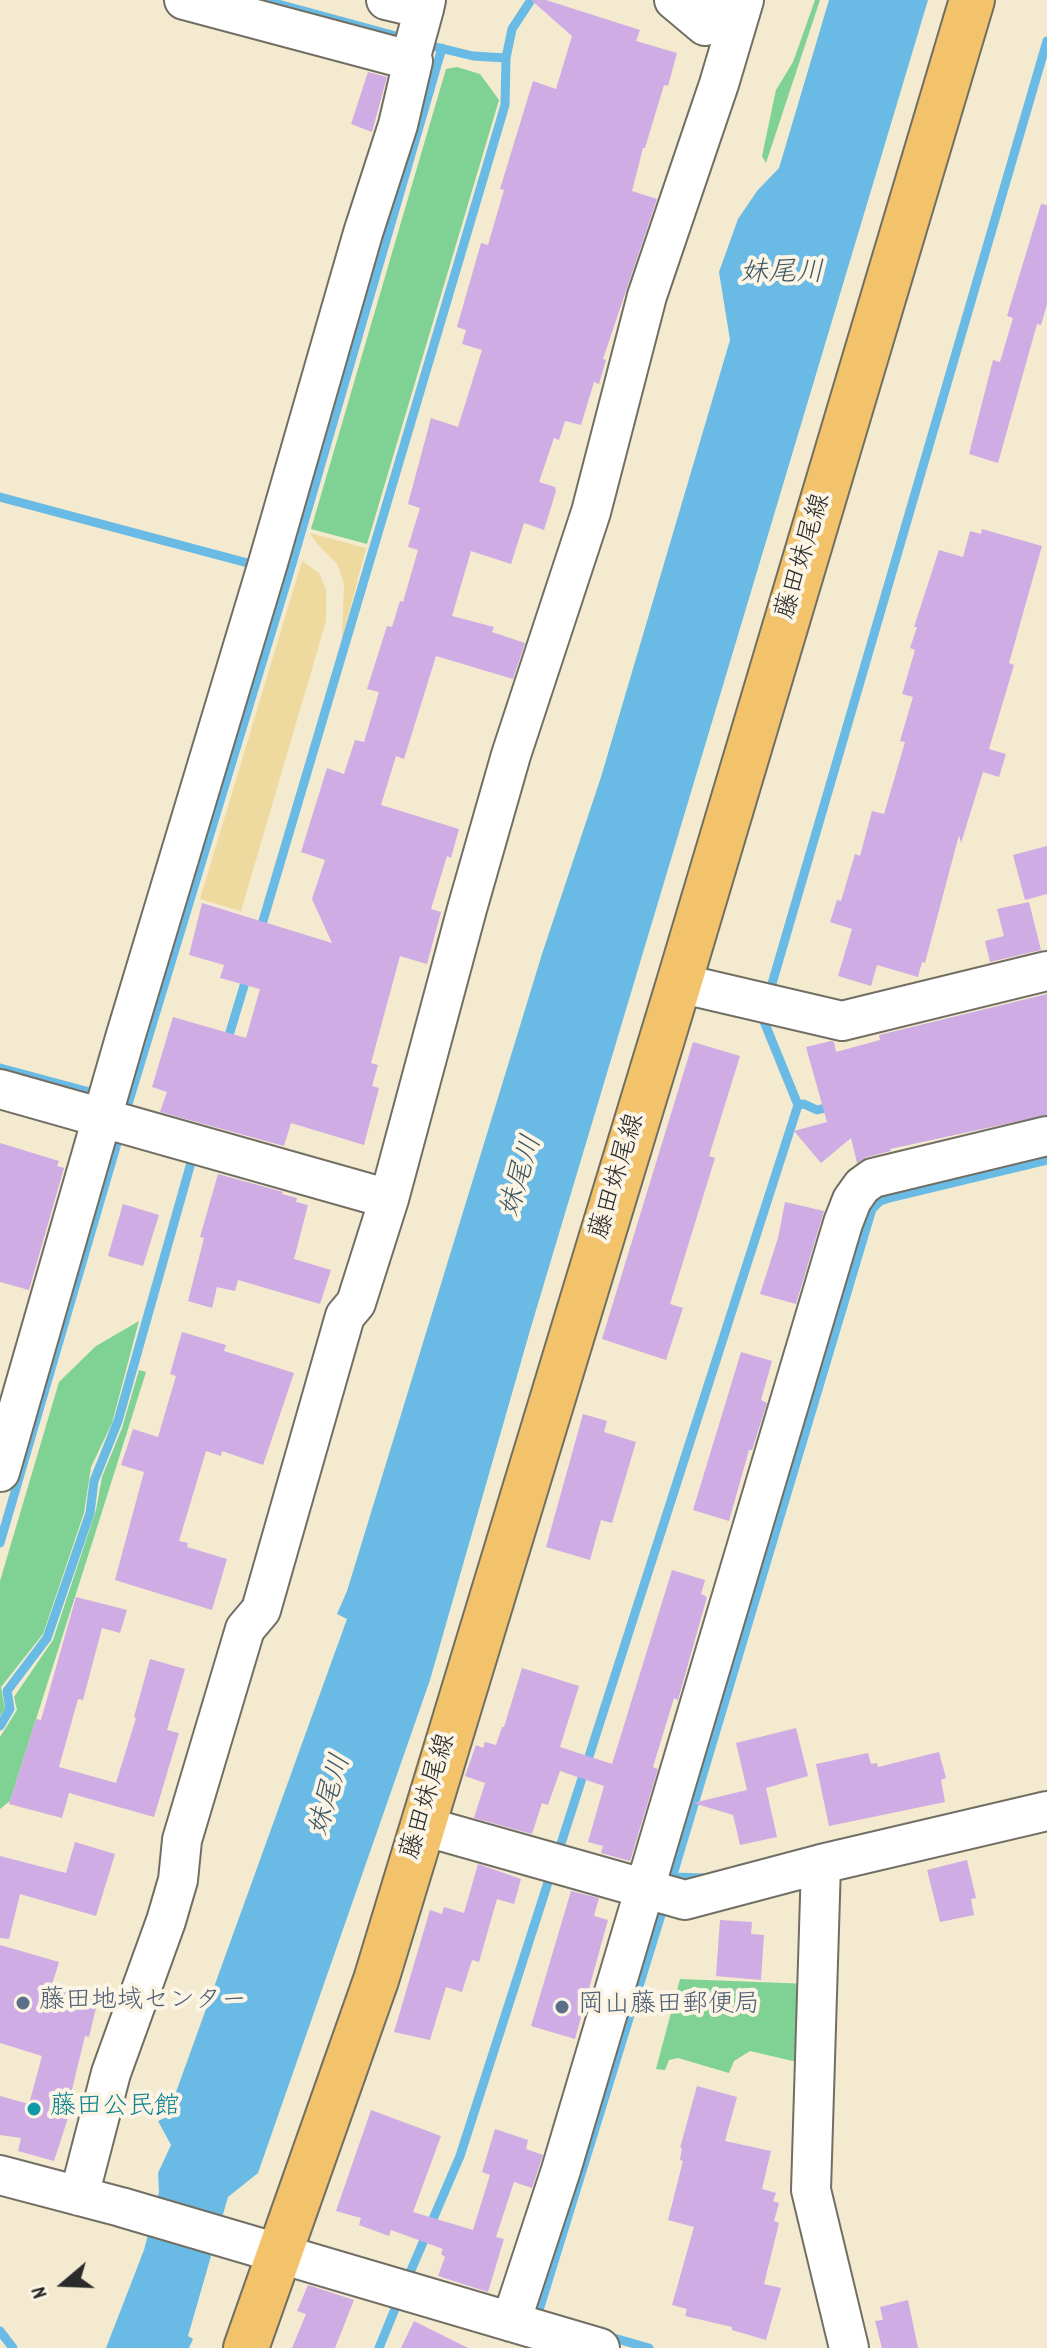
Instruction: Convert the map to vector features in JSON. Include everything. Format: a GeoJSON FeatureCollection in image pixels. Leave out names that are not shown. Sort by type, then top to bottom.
{"type":"FeatureCollection","features":[{"type":"Feature","properties":{"kind":"main road","name":"藤田妹尾線"},"geometry":{"type":"LineString","coordinates":[[246,2348],[376,1980],[679,983],[972,0]]}},
{"type":"Feature","properties":{"kind":"street"},"geometry":{"type":"LineString","coordinates":[[184,0],[418,30]]}},
{"type":"Feature","properties":{"kind":"street"},"geometry":{"type":"LineString","coordinates":[[386,0],[418,30]]}},
{"type":"Feature","properties":{"kind":"street"},"geometry":{"type":"LineString","coordinates":[[674,0],[716,13],[719,84]]}},
{"type":"Feature","properties":{"kind":"street"},"geometry":{"type":"LineString","coordinates":[[79,2196],[111,2073],[166,1921],[178,1880],[182,1840],[245,1629],[261,1610],[345,1316],[356,1303],[389,1199],[511,755],[591,512],[647,296],[719,84],[744,0]]}},
{"type":"Feature","properties":{"kind":"street"},"geometry":{"type":"LineString","coordinates":[[0,1472],[114,1112],[266,568],[363,233],[398,125],[418,30]]}},
{"type":"Feature","properties":{"kind":"street"},"geometry":{"type":"LineString","coordinates":[[679,983],[842,1021],[1047,971]]}},
{"type":"Feature","properties":{"kind":"street"},"geometry":{"type":"LineString","coordinates":[[0,1089],[114,1112],[196,1146],[389,1199]]}},
{"type":"Feature","properties":{"kind":"street"},"geometry":{"type":"LineString","coordinates":[[526,2326],[561,2170],[659,1894],[843,1223],[852,1200],[862,1186],[873,1178],[1047,1136]]}},
{"type":"Feature","properties":{"kind":"street"},"geometry":{"type":"LineString","coordinates":[[423,1826],[685,1900],[821,1864],[1047,1811]]}},
{"type":"Feature","properties":{"kind":"street"},"geometry":{"type":"LineString","coordinates":[[821,1864],[811,2190],[849,2348]]}},
{"type":"Feature","properties":{"kind":"street"},"geometry":{"type":"LineString","coordinates":[[0,2175],[121,2207],[588,2346]]}},
{"type":"Feature","properties":{"kind":"green space"},"geometry":{"type":"Polygon","coordinates":[[[815,0],[820,0],[766,163],[762,156],[776,90],[793,62],[815,0]]]}},
{"type":"Feature","properties":{"kind":"green space"},"geometry":{"type":"Polygon","coordinates":[[[457,67],[480,74],[499,100],[367,544],[311,529],[446,69],[457,67]]]}},
{"type":"Feature","properties":{"kind":"green space"},"geometry":{"type":"Polygon","coordinates":[[[139,1321],[112,1423],[91,1467],[84,1513],[43,1634],[1,1687],[5,1709],[0,1716],[0,1581],[59,1382],[96,1346],[139,1321]]]}},
{"type":"Feature","properties":{"kind":"green space"},"geometry":{"type":"Polygon","coordinates":[[[139,1370],[146,1372],[101,1515],[10,1801],[0,1809],[0,1737],[17,1710],[14,1697],[53,1640],[96,1510],[102,1477],[122,1428],[139,1370]]]}},
{"type":"Feature","properties":{"kind":"green space"},"geometry":{"type":"Polygon","coordinates":[[[680,1979],[809,1984],[810,2065],[750,2051],[734,2061],[729,2073],[678,2058],[669,2060],[665,2070],[656,2069],[680,1979]]]}},
{"type":"Feature","properties":{"kind":"sand"},"geometry":{"type":"Polygon","coordinates":[[[310,533],[366,548],[342,640],[344,584],[337,564],[310,533]]]}},
{"type":"Feature","properties":{"kind":"sand"},"geometry":{"type":"Polygon","coordinates":[[[302,561],[319,573],[326,590],[326,621],[241,911],[200,899],[302,561]]]}},
{"type":"Feature","properties":{"kind":"water","name":"妹尾川"},"geometry":{"type":"Polygon","coordinates":[[[829,0],[928,0],[531,1327],[430,1680],[258,2173],[228,2197],[188,2336],[193,2339],[189,2348],[106,2348],[144,2250],[159,2192],[158,2173],[171,2145],[158,2121],[167,2117],[347,1619],[337,1614],[347,1591],[542,954],[601,777],[730,340],[719,272],[738,219],[757,191],[779,168],[829,0]]]}},
{"type":"Feature","properties":{"kind":"building"},"geometry":{"type":"Polygon","coordinates":[[[531,0],[546,0],[640,30],[636,41],[677,53],[668,86],[664,85],[643,148],[632,191],[657,199],[603,359],[606,360],[599,384],[594,382],[581,425],[565,421],[559,440],[554,438],[539,482],[555,487],[556,491],[544,530],[524,523],[511,564],[471,551],[452,616],[494,627],[492,632],[525,643],[513,679],[436,656],[404,759],[396,756],[381,805],[459,829],[451,858],[447,856],[431,909],[441,912],[427,964],[400,956],[371,1063],[378,1065],[372,1086],[379,1088],[364,1145],[291,1123],[284,1146],[160,1112],[167,1092],[152,1087],[173,1017],[246,1038],[260,989],[220,978],[224,965],[189,955],[202,903],[332,943],[312,899],[325,860],[301,852],[327,768],[344,774],[355,740],[364,742],[379,692],[367,689],[387,626],[392,627],[400,601],[403,602],[418,550],[408,547],[420,508],[408,504],[431,418],[458,427],[482,350],[462,344],[466,330],[457,327],[481,243],[488,245],[504,190],[500,189],[533,81],[556,89],[572,36],[531,0]]]}},
{"type":"Feature","properties":{"kind":"building"},"geometry":{"type":"Polygon","coordinates":[[[368,72],[387,77],[372,132],[351,124],[368,72]]]}},
{"type":"Feature","properties":{"kind":"building"},"geometry":{"type":"Polygon","coordinates":[[[1041,204],[1047,205],[1047,304],[1041,325],[1037,324],[998,463],[969,454],[993,360],[1000,362],[1013,318],[1007,316],[1041,204]]]}},
{"type":"Feature","properties":{"kind":"building"},"geometry":{"type":"Polygon","coordinates":[[[982,529],[1042,546],[1009,663],[1014,665],[989,749],[1006,754],[999,777],[983,772],[961,843],[959,835],[925,963],[922,962],[918,977],[877,965],[871,986],[838,976],[852,929],[830,922],[837,900],[841,901],[855,854],[860,856],[872,811],[884,814],[905,742],[900,741],[913,697],[902,694],[915,650],[910,648],[917,627],[914,627],[939,550],[963,557],[970,531],[981,534],[982,529]]]}},
{"type":"Feature","properties":{"kind":"building"},"geometry":{"type":"Polygon","coordinates":[[[1047,846],[1047,894],[1025,900],[1013,855],[1047,846]]]}},
{"type":"Feature","properties":{"kind":"building"},"geometry":{"type":"Polygon","coordinates":[[[1029,902],[1041,950],[990,962],[985,941],[1004,936],[997,909],[1029,902]]]}},
{"type":"Feature","properties":{"kind":"building"},"geometry":{"type":"Polygon","coordinates":[[[1047,994],[1047,1115],[890,1149],[857,1163],[851,1138],[821,1163],[794,1131],[827,1122],[806,1047],[831,1041],[836,1052],[880,1040],[879,1035],[1047,994]]]}},
{"type":"Feature","properties":{"kind":"building"},"geometry":{"type":"Polygon","coordinates":[[[693,1042],[740,1056],[709,1156],[715,1158],[670,1304],[683,1308],[666,1360],[602,1339],[693,1042]]]}},
{"type":"Feature","properties":{"kind":"building"},"geometry":{"type":"Polygon","coordinates":[[[0,1143],[59,1161],[57,1166],[64,1168],[29,1290],[0,1282],[0,1143]]]}},
{"type":"Feature","properties":{"kind":"building"},"geometry":{"type":"Polygon","coordinates":[[[218,1174],[283,1192],[297,1198],[296,1202],[308,1205],[294,1259],[331,1270],[320,1304],[238,1280],[235,1291],[217,1287],[212,1308],[188,1301],[204,1238],[200,1237],[218,1174]]]}},
{"type":"Feature","properties":{"kind":"building"},"geometry":{"type":"Polygon","coordinates":[[[785,1202],[824,1211],[796,1304],[760,1294],[778,1238],[785,1202]]]}},
{"type":"Feature","properties":{"kind":"building"},"geometry":{"type":"Polygon","coordinates":[[[123,1204],[159,1215],[143,1266],[108,1256],[123,1204]]]}},
{"type":"Feature","properties":{"kind":"building"},"geometry":{"type":"Polygon","coordinates":[[[182,1332],[226,1345],[224,1351],[294,1373],[263,1465],[222,1451],[221,1456],[206,1451],[179,1541],[188,1543],[187,1547],[227,1559],[212,1610],[115,1580],[144,1472],[121,1465],[133,1429],[158,1437],[176,1376],[170,1374],[182,1332]]]}},
{"type":"Feature","properties":{"kind":"building"},"geometry":{"type":"Polygon","coordinates":[[[741,1352],[772,1361],[761,1400],[767,1403],[752,1450],[749,1450],[729,1521],[693,1510],[741,1352]]]}},
{"type":"Feature","properties":{"kind":"building"},"geometry":{"type":"Polygon","coordinates":[[[583,1414],[607,1421],[604,1432],[636,1442],[612,1523],[601,1520],[590,1560],[546,1547],[583,1414]]]}},
{"type":"Feature","properties":{"kind":"building"},"geometry":{"type":"Polygon","coordinates":[[[672,1570],[705,1580],[701,1594],[707,1597],[678,1700],[674,1698],[653,1767],[658,1769],[630,1861],[601,1853],[603,1846],[588,1842],[604,1786],[560,1771],[548,1805],[542,1803],[532,1834],[474,1818],[485,1783],[465,1776],[476,1745],[483,1748],[485,1742],[496,1745],[522,1668],[579,1686],[560,1747],[612,1764],[672,1570]]]}},
{"type":"Feature","properties":{"kind":"building"},"geometry":{"type":"Polygon","coordinates":[[[76,1597],[127,1610],[120,1633],[102,1628],[83,1700],[78,1699],[59,1767],[116,1783],[150,1659],[185,1669],[167,1730],[179,1733],[154,1817],[69,1793],[62,1818],[9,1804],[36,1719],[41,1720],[76,1597]]]}},
{"type":"Feature","properties":{"kind":"building"},"geometry":{"type":"Polygon","coordinates":[[[796,1728],[808,1776],[766,1788],[777,1837],[740,1845],[733,1815],[693,1803],[747,1790],[736,1743],[796,1728]]]}},
{"type":"Feature","properties":{"kind":"building"},"geometry":{"type":"Polygon","coordinates":[[[939,1752],[946,1778],[941,1780],[945,1802],[829,1826],[816,1764],[868,1753],[871,1764],[877,1763],[878,1767],[939,1752]]]}},
{"type":"Feature","properties":{"kind":"building"},"geometry":{"type":"Polygon","coordinates":[[[75,1842],[115,1854],[96,1916],[20,1894],[9,1939],[0,1938],[0,1856],[66,1873],[75,1842]]]}},
{"type":"Feature","properties":{"kind":"building"},"geometry":{"type":"Polygon","coordinates":[[[967,1860],[976,1898],[971,1899],[974,1915],[940,1922],[927,1870],[967,1860]]]}},
{"type":"Feature","properties":{"kind":"building"},"geometry":{"type":"Polygon","coordinates":[[[478,1864],[521,1879],[514,1904],[497,1899],[479,1962],[472,1960],[462,1992],[446,1987],[430,2040],[394,2032],[430,1910],[442,1914],[444,1907],[464,1913],[478,1864]]]}},
{"type":"Feature","properties":{"kind":"building"},"geometry":{"type":"Polygon","coordinates":[[[571,1891],[599,1898],[594,1916],[608,1920],[575,2039],[531,2026],[571,1891]]]}},
{"type":"Feature","properties":{"kind":"building"},"geometry":{"type":"Polygon","coordinates":[[[720,1920],[752,1922],[751,1934],[764,1935],[761,1980],[716,1976],[720,1920]]]}},
{"type":"Feature","properties":{"kind":"building"},"geometry":{"type":"Polygon","coordinates":[[[0,1945],[59,1962],[51,1988],[98,2000],[89,2037],[85,2036],[66,2114],[69,2115],[54,2161],[18,2151],[21,2138],[0,2135],[0,2096],[29,2104],[42,2056],[0,2043],[0,1945]]]}},
{"type":"Feature","properties":{"kind":"building"},"geometry":{"type":"Polygon","coordinates":[[[697,2086],[737,2097],[725,2141],[771,2151],[762,2189],[776,2193],[773,2201],[779,2203],[774,2221],[779,2223],[764,2284],[781,2288],[766,2340],[732,2330],[732,2327],[685,2316],[687,2309],[672,2305],[694,2227],[668,2220],[683,2161],[680,2160],[680,2148],[697,2086]]]}},
{"type":"Feature","properties":{"kind":"building"},"geometry":{"type":"Polygon","coordinates":[[[371,2110],[441,2136],[413,2212],[473,2230],[490,2175],[482,2172],[495,2129],[528,2140],[526,2149],[543,2155],[532,2188],[514,2182],[496,2237],[504,2239],[488,2292],[438,2276],[445,2257],[441,2254],[443,2249],[391,2230],[389,2236],[359,2225],[361,2218],[336,2211],[371,2110]]]}},
{"type":"Feature","properties":{"kind":"building"},"geometry":{"type":"Polygon","coordinates":[[[308,2285],[354,2300],[335,2348],[292,2348],[306,2314],[297,2311],[308,2285]]]}},
{"type":"Feature","properties":{"kind":"building"},"geometry":{"type":"Polygon","coordinates":[[[908,2300],[918,2348],[882,2348],[875,2321],[883,2320],[880,2307],[908,2300]]]}},
{"type":"Feature","properties":{"kind":"building"},"geometry":{"type":"Polygon","coordinates":[[[414,2321],[468,2348],[401,2348],[414,2321]]]}},
{"type":"Feature","properties":{"kind":"waterway"},"geometry":{"type":"LineString","coordinates":[[263,0],[407,39]]}},
{"type":"Feature","properties":{"kind":"waterway"},"geometry":{"type":"LineString","coordinates":[[260,931],[505,105],[506,58],[512,29],[531,0]]}},
{"type":"Feature","properties":{"kind":"waterway"},"geometry":{"type":"LineString","coordinates":[[769,994],[1047,41]]}},
{"type":"Feature","properties":{"kind":"waterway"},"geometry":{"type":"LineString","coordinates":[[436,47],[473,56],[506,58]]}},
{"type":"Feature","properties":{"kind":"waterway"},"geometry":{"type":"LineString","coordinates":[[125,1114],[289,574],[442,48]]}},
{"type":"Feature","properties":{"kind":"waterway"},"geometry":{"type":"LineString","coordinates":[[0,497],[259,566]]}},
{"type":"Feature","properties":{"kind":"waterway"},"geometry":{"type":"LineString","coordinates":[[227,1042],[247,976]]}},
{"type":"Feature","properties":{"kind":"waterway"},"geometry":{"type":"LineString","coordinates":[[557,1856],[798,1105],[763,1019],[764,1012]]}},
{"type":"Feature","properties":{"kind":"waterway"},"geometry":{"type":"LineString","coordinates":[[0,1068],[101,1095]]}},
{"type":"Feature","properties":{"kind":"waterway"},"geometry":{"type":"LineString","coordinates":[[798,1105],[804,1104],[817,1110],[833,1106]]}},
{"type":"Feature","properties":{"kind":"waterway"},"geometry":{"type":"LineString","coordinates":[[0,1543],[120,1133]]}},
{"type":"Feature","properties":{"kind":"waterway"},"geometry":{"type":"LineString","coordinates":[[0,1726],[10,1709],[7,1691],[47,1638],[90,1513],[94,1481],[118,1421],[194,1152]]}},
{"type":"Feature","properties":{"kind":"waterway"},"geometry":{"type":"LineString","coordinates":[[669,1888],[872,1209],[880,1201],[893,1197],[1047,1160]]}},
{"type":"Feature","properties":{"kind":"waterway"},"geometry":{"type":"LineString","coordinates":[[406,2282],[460,2156],[552,1870]]}},
{"type":"Feature","properties":{"kind":"waterway"},"geometry":{"type":"LineString","coordinates":[[672,1877],[705,1878]]}},
{"type":"Feature","properties":{"kind":"waterway"},"geometry":{"type":"LineString","coordinates":[[536,2320],[665,1902]]}},
{"type":"Feature","properties":{"kind":"waterway"},"geometry":{"type":"LineString","coordinates":[[379,2348],[399,2299]]}},
{"type":"Feature","properties":{"kind":"waterway"},"geometry":{"type":"LineString","coordinates":[[0,2331],[13,2348]]}},
{"type":"Feature","properties":{"kind":"waterway"},"geometry":{"type":"LineString","coordinates":[[607,2336],[649,2348]]}},
{"type":"Feature","properties":{"kind":"place","name":"藤田地域センター"},"geometry":{"type":"Point","coordinates":[23,2003]}},
{"type":"Feature","properties":{"kind":"place","name":"岡山藤田郵便局"},"geometry":{"type":"Point","coordinates":[562,2007]}},
{"type":"Feature","properties":{"kind":"place","name":"藤田公民館"},"geometry":{"type":"Point","coordinates":[34,2109]}}]}
